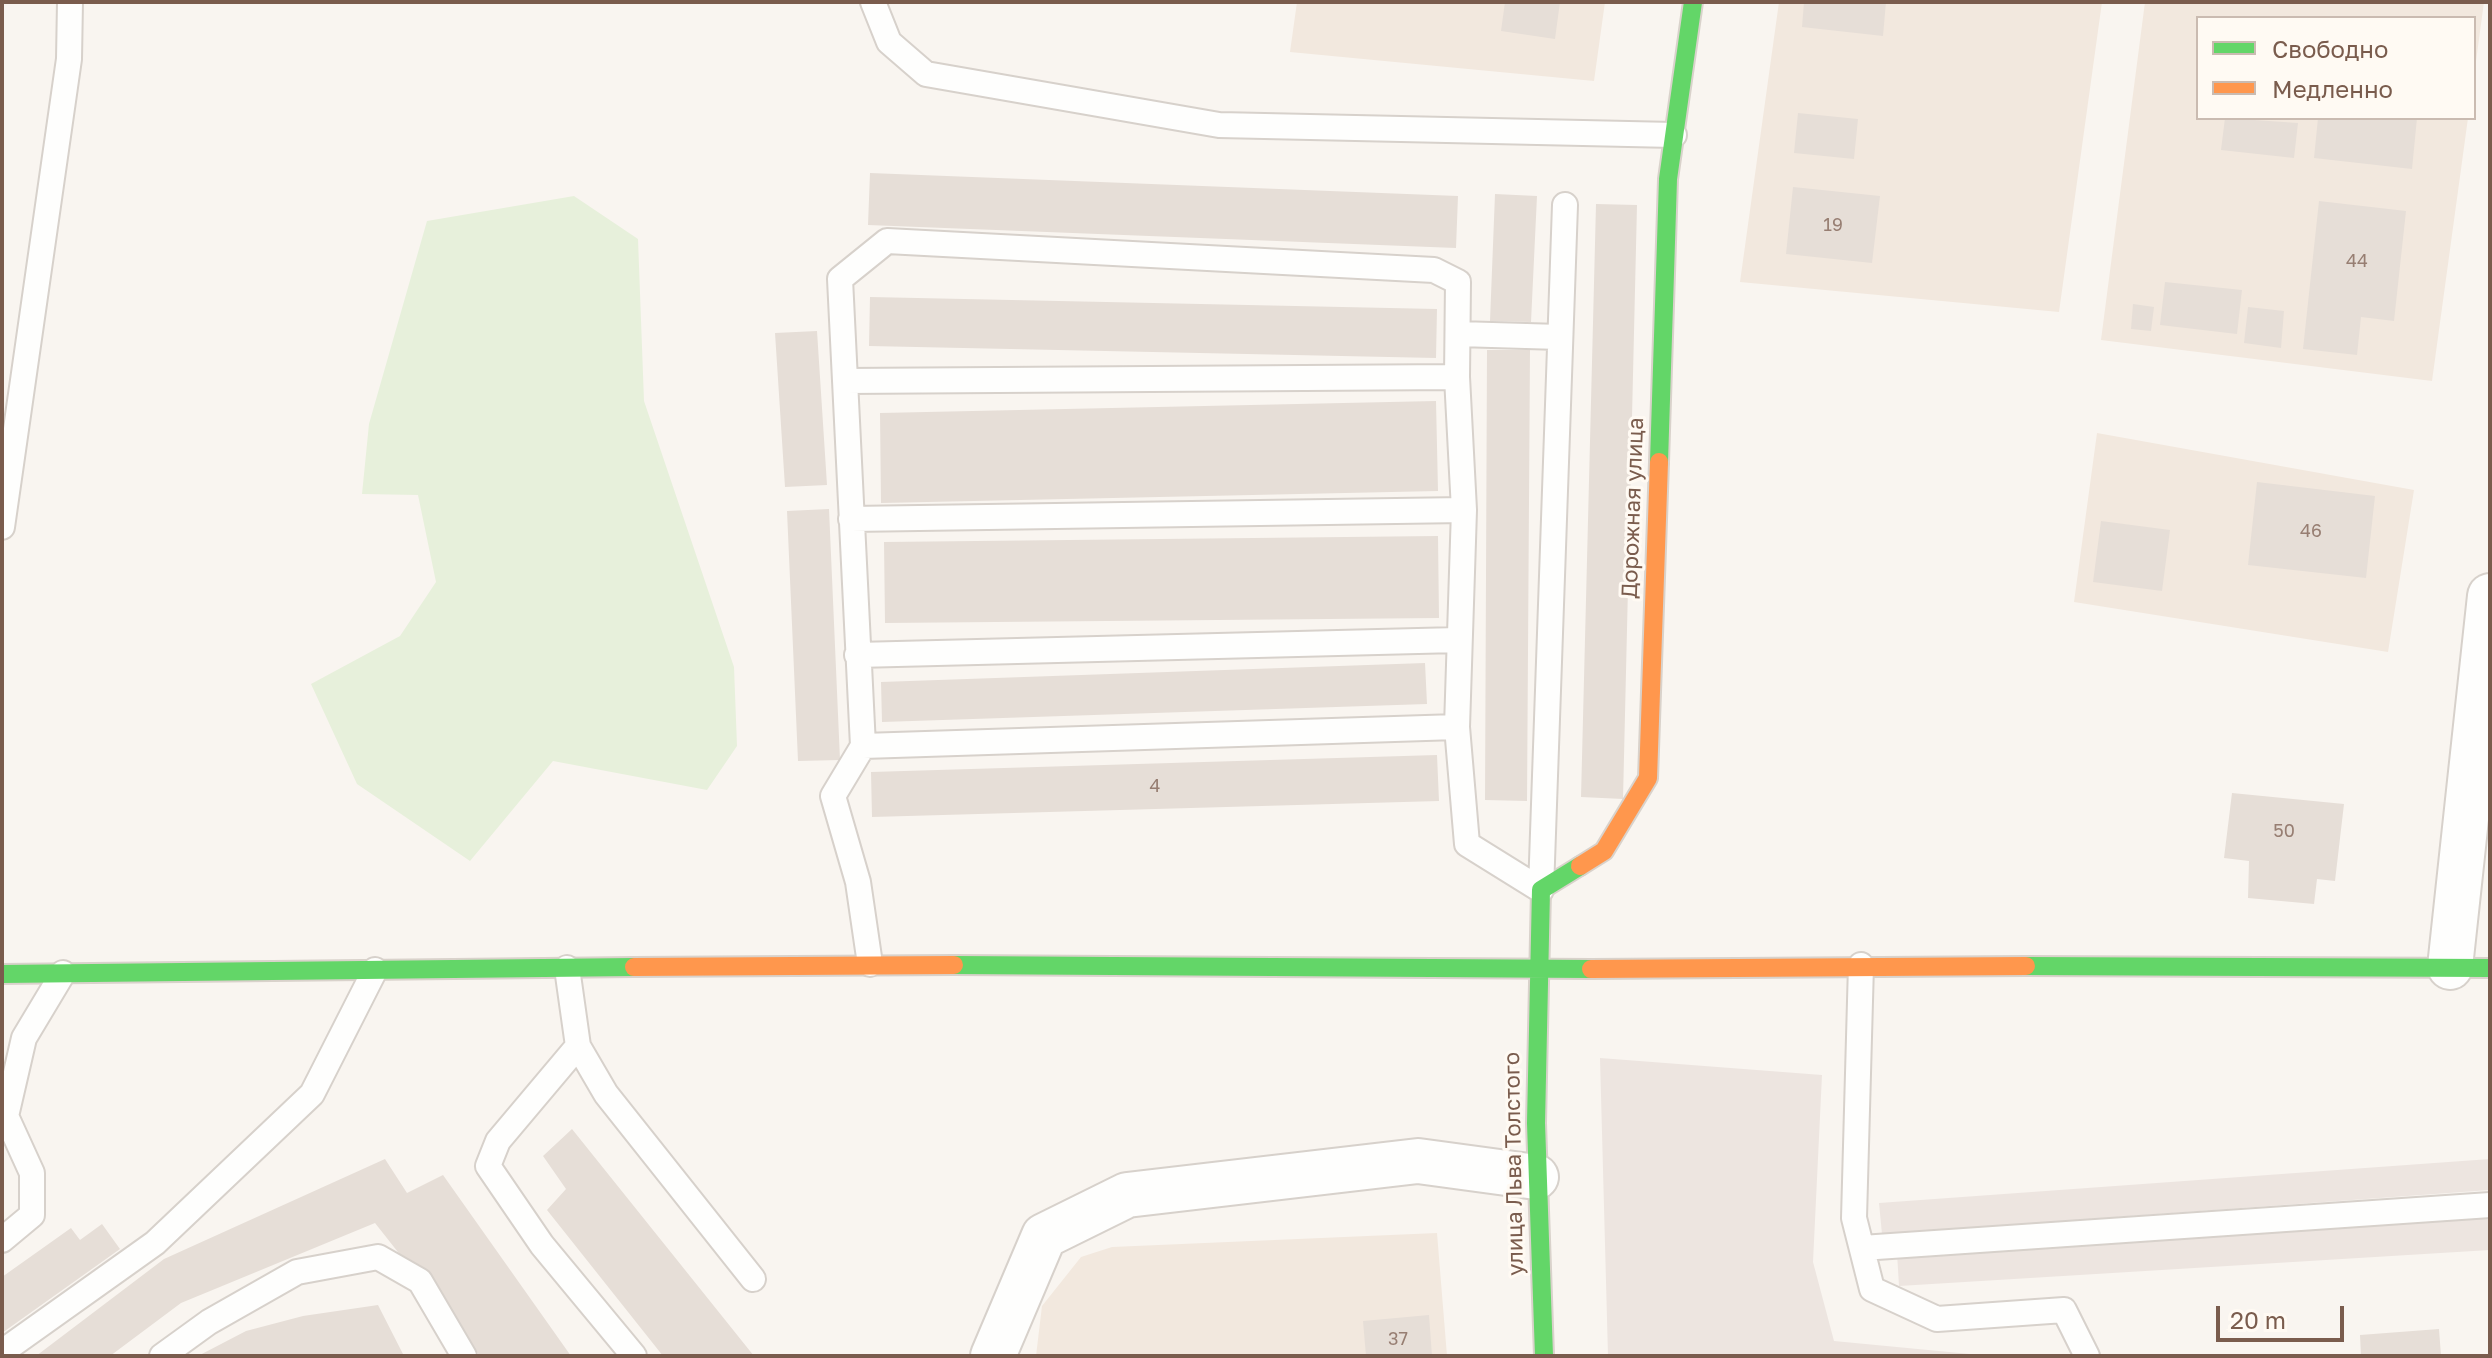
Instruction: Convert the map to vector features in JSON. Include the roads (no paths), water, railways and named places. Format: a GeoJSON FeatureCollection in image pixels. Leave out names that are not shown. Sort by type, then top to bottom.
{"type":"FeatureCollection","features":[{"type":"Feature","properties":{"kind":"street","name":"Дорожная улица"},"geometry":{"type":"LineString","coordinates":[[1541,890],[1604,851],[1648,778],[1668,179],[1693,2]]}},
{"type":"Feature","properties":{"kind":"street"},"geometry":{"type":"LineString","coordinates":[[2,974],[870,964],[1536,970],[1861,965],[2470,967],[2490,596]]}},
{"type":"Feature","properties":{"kind":"street"},"geometry":{"type":"LineString","coordinates":[[1536,970],[1541,890]]}},
{"type":"Feature","properties":{"kind":"street","name":"улица Льва Толстого"},"geometry":{"type":"LineString","coordinates":[[1536,970],[1536,1177],[1544,1356]]}},
{"type":"Feature","properties":{"kind":"street"},"geometry":{"type":"LineString","coordinates":[[993,1356],[1044,1236],[1127,1195],[1418,1161],[1536,1177]]}},
{"type":"Feature","properties":{"kind":"lane"},"geometry":{"type":"LineString","coordinates":[[2,527],[69,59],[70,2]]}},
{"type":"Feature","properties":{"kind":"lane"},"geometry":{"type":"LineString","coordinates":[[873,2],[889,42],[926,74],[1219,125],[1674,135]]}},
{"type":"Feature","properties":{"kind":"lane"},"geometry":{"type":"LineString","coordinates":[[870,964],[858,882],[833,796],[863,746],[840,279],[887,241],[1434,270],[1458,282],[1457,377],[1464,510],[1457,727],[1467,844],[1541,890],[1565,205]]}},
{"type":"Feature","properties":{"kind":"lane"},"geometry":{"type":"LineString","coordinates":[[1458,334],[1560,337]]}},
{"type":"Feature","properties":{"kind":"lane"},"geometry":{"type":"LineString","coordinates":[[845,381],[1457,377]]}},
{"type":"Feature","properties":{"kind":"lane"},"geometry":{"type":"LineString","coordinates":[[851,519],[1464,510]]}},
{"type":"Feature","properties":{"kind":"lane"},"geometry":{"type":"LineString","coordinates":[[857,655],[1458,640]]}},
{"type":"Feature","properties":{"kind":"lane"},"geometry":{"type":"LineString","coordinates":[[863,746],[1457,727]]}},
{"type":"Feature","properties":{"kind":"lane"},"geometry":{"type":"LineString","coordinates":[[1861,965],[1854,1218],[1872,1289],[1937,1319],[2064,1310],[2087,1356]]}},
{"type":"Feature","properties":{"kind":"lane"},"geometry":{"type":"LineString","coordinates":[[567,968],[578,1046],[606,1094],[753,1279]]}},
{"type":"Feature","properties":{"kind":"lane"},"geometry":{"type":"LineString","coordinates":[[2,1352],[155,1243],[312,1094],[375,970]]}},
{"type":"Feature","properties":{"kind":"lane"},"geometry":{"type":"LineString","coordinates":[[2,1240],[32,1215],[32,1173],[4,1118],[24,1038],[63,973]]}},
{"type":"Feature","properties":{"kind":"lane"},"geometry":{"type":"LineString","coordinates":[[578,1046],[498,1141],[488,1166],[542,1245],[634,1356]]}},
{"type":"Feature","properties":{"kind":"lane"},"geometry":{"type":"LineString","coordinates":[[1862,1248],[2490,1205]]}},
{"type":"Feature","properties":{"kind":"lane"},"geometry":{"type":"LineString","coordinates":[[162,1356],[209,1322],[297,1272],[378,1257],[420,1281],[464,1356]]}}]}
